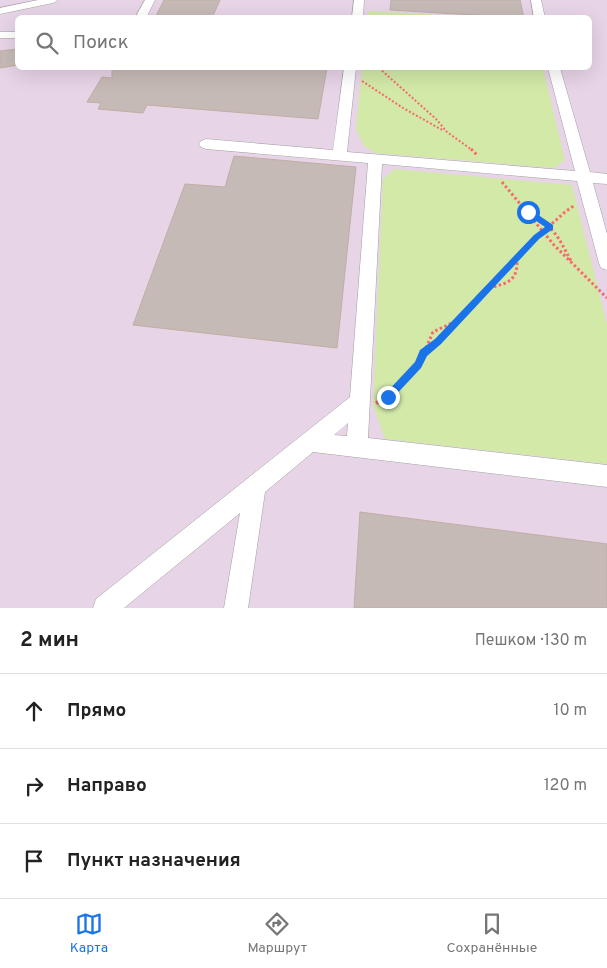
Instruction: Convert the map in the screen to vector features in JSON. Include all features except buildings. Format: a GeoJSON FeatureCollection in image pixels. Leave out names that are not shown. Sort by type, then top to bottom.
{"type":"FeatureCollection","features":[{"type":"Feature","properties":{"kind":"lane"},"geometry":{"type":"LineString","coordinates":[[0,11],[52,0]]}},
{"type":"Feature","properties":{"kind":"lane"},"geometry":{"type":"LineString","coordinates":[[142,15],[150,0]]}},
{"type":"Feature","properties":{"kind":"lane"},"geometry":{"type":"LineString","coordinates":[[357,15],[359,0]]}},
{"type":"Feature","properties":{"kind":"lane"},"geometry":{"type":"LineString","coordinates":[[536,0],[539,15]]}},
{"type":"Feature","properties":{"kind":"lane"},"geometry":{"type":"LineString","coordinates":[[0,35],[15,35]]}},
{"type":"Feature","properties":{"kind":"lane"},"geometry":{"type":"LineString","coordinates":[[339,156],[350,70]]}},
{"type":"Feature","properties":{"kind":"lane"},"geometry":{"type":"LineString","coordinates":[[555,70],[607,263]]}},
{"type":"Feature","properties":{"kind":"lane"},"geometry":{"type":"LineString","coordinates":[[206,144],[607,180]]}},
{"type":"Feature","properties":{"kind":"lane"},"geometry":{"type":"LineString","coordinates":[[357,447],[374,159]]}},
{"type":"Feature","properties":{"kind":"lane"},"geometry":{"type":"LineString","coordinates":[[105,608],[311,442],[359,410]]}},
{"type":"Feature","properties":{"kind":"lane"},"geometry":{"type":"LineString","coordinates":[[311,442],[607,476]]}},
{"type":"Feature","properties":{"kind":"lane"},"geometry":{"type":"LineString","coordinates":[[236,608],[255,486]]}},
{"type":"Feature","properties":{"kind":"path"},"geometry":{"type":"LineString","coordinates":[[350,70],[403,108],[447,132]]}},
{"type":"Feature","properties":{"kind":"path"},"geometry":{"type":"LineString","coordinates":[[424,353],[517,259],[536,237],[550,227],[566,210],[590,200]]}},
{"type":"Feature","properties":{"kind":"path"},"geometry":{"type":"LineString","coordinates":[[528,212],[550,227],[563,243],[575,268]]}},
{"type":"Feature","properties":{"kind":"path"},"geometry":{"type":"LineString","coordinates":[[488,288],[500,285],[516,275],[519,270],[517,259]]}},
{"type":"Feature","properties":{"kind":"path"},"geometry":{"type":"LineString","coordinates":[[359,410],[388,397],[407,379],[418,365],[433,332],[458,320]]}},
{"type":"Feature","properties":{"kind":"shaded area"},"geometry":{"type":"Polygon","coordinates":[[[0,0],[607,0],[607,608],[0,608],[0,0]]]}},
{"type":"Feature","properties":{"kind":"green space"},"geometry":{"type":"Polygon","coordinates":[[[368,11],[441,15],[368,15],[368,11]]]}},
{"type":"Feature","properties":{"kind":"green space"},"geometry":{"type":"Polygon","coordinates":[[[362,70],[543,70],[565,160],[554,168],[375,153],[364,146],[356,129],[362,70]]]}},
{"type":"Feature","properties":{"kind":"green space"},"geometry":{"type":"Polygon","coordinates":[[[394,169],[572,185],[607,324],[607,464],[385,439],[373,405],[383,179],[394,169]]]}},
{"type":"Feature","properties":{"kind":"route"},"geometry":{"type":"LineString","coordinates":[[388,397],[407,379],[418,365],[424,353],[438,341],[536,237],[550,227],[528,212]]}}]}
